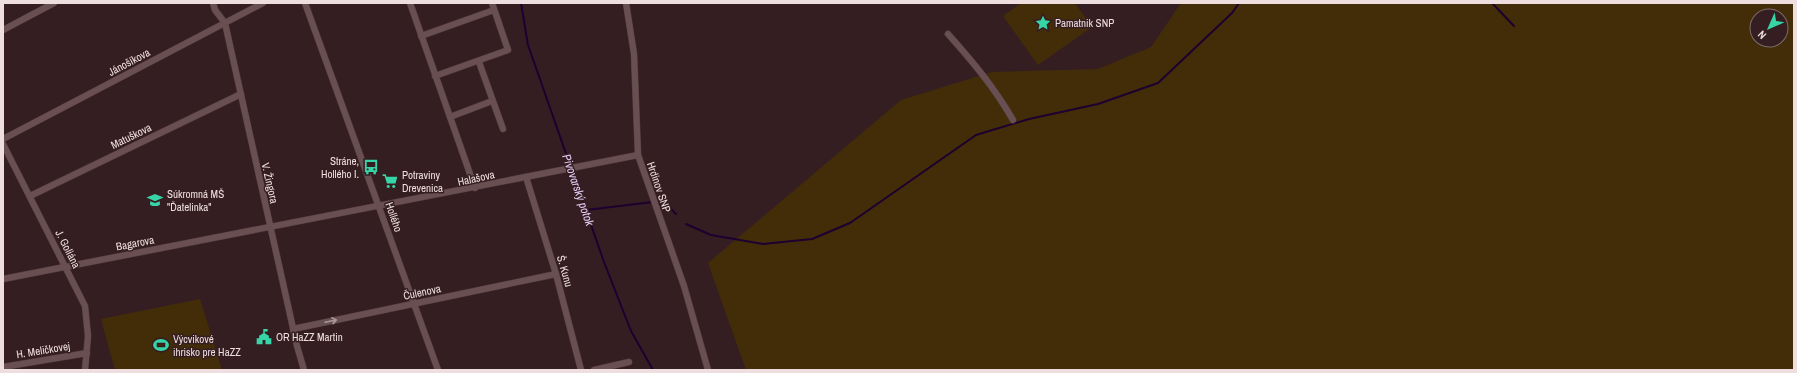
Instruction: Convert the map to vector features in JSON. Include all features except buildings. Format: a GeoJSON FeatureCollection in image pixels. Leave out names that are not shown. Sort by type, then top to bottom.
{"type":"FeatureCollection","features":[{"type":"Feature","properties":{"kind":"street"},"geometry":{"type":"LineString","coordinates":[[3,30],[54,3]]}},
{"type":"Feature","properties":{"kind":"street","name":"V. Žingora"},"geometry":{"type":"LineString","coordinates":[[213,3],[215,10],[225,23],[293,329],[304,370]]}},
{"type":"Feature","properties":{"kind":"street","name":"Jánošíkova"},"geometry":{"type":"LineString","coordinates":[[3,138],[263,3]]}},
{"type":"Feature","properties":{"kind":"street","name":"Hollého"},"geometry":{"type":"LineString","coordinates":[[305,3],[380,206],[438,370]]}},
{"type":"Feature","properties":{"kind":"street"},"geometry":{"type":"LineString","coordinates":[[410,3],[475,188]]}},
{"type":"Feature","properties":{"kind":"street"},"geometry":{"type":"LineString","coordinates":[[435,76],[478,62],[508,50],[492,3]]}},
{"type":"Feature","properties":{"kind":"street","name":"Hrdinov SNP"},"geometry":{"type":"LineString","coordinates":[[626,3],[634,54],[638,155],[686,293],[708,370]]}},
{"type":"Feature","properties":{"kind":"street"},"geometry":{"type":"LineString","coordinates":[[421,36],[494,10]]}},
{"type":"Feature","properties":{"kind":"street"},"geometry":{"type":"LineString","coordinates":[[948,34],[994,87],[1013,120]]}},
{"type":"Feature","properties":{"kind":"street"},"geometry":{"type":"LineString","coordinates":[[478,62],[503,129]]}},
{"type":"Feature","properties":{"kind":"street","name":"Matuškova"},"geometry":{"type":"LineString","coordinates":[[30,196],[241,94]]}},
{"type":"Feature","properties":{"kind":"street"},"geometry":{"type":"LineString","coordinates":[[450,117],[492,101]]}},
{"type":"Feature","properties":{"kind":"street","name":"J. Goliána"},"geometry":{"type":"LineString","coordinates":[[3,144],[85,306],[88,322],[85,370]]}},
{"type":"Feature","properties":{"kind":"street","name":"Halašova"},"geometry":{"type":"LineString","coordinates":[[270,227],[638,155]]}},
{"type":"Feature","properties":{"kind":"street","name":"Š. Kunu"},"geometry":{"type":"LineString","coordinates":[[526,177],[556,274],[581,370]]}},
{"type":"Feature","properties":{"kind":"street","name":"Bagarova"},"geometry":{"type":"LineString","coordinates":[[3,279],[270,227]]}},
{"type":"Feature","properties":{"kind":"street","name":"Čulenova"},"geometry":{"type":"LineString","coordinates":[[293,329],[556,274]]}},
{"type":"Feature","properties":{"kind":"street","name":"H. Meličkovej"},"geometry":{"type":"LineString","coordinates":[[3,367],[87,353]]}},
{"type":"Feature","properties":{"kind":"street"},"geometry":{"type":"LineString","coordinates":[[594,370],[629,362]]}},
{"type":"Feature","properties":{"kind":"shaded area"},"geometry":{"type":"Polygon","coordinates":[[[1021,3],[1075,3],[1092,27],[1038,65],[1003,16],[1021,3]]]}},
{"type":"Feature","properties":{"kind":"shaded area"},"geometry":{"type":"Polygon","coordinates":[[[1181,3],[1794,3],[1794,370],[746,370],[708,263],[901,100],[992,72],[1098,69],[1151,47],[1181,3]]]}},
{"type":"Feature","properties":{"kind":"shaded area","name":"Výcvikové ihrisko pre HaZZ"},"geometry":{"type":"Polygon","coordinates":[[[200,299],[222,370],[115,370],[101,319],[200,299]]]}},
{"type":"Feature","properties":{"kind":"waterway","name":"Pivovarský potok"},"geometry":{"type":"LineString","coordinates":[[521,3],[528,45],[604,262],[631,331],[653,370]]}},
{"type":"Feature","properties":{"kind":"waterway"},"geometry":{"type":"LineString","coordinates":[[686,224],[711,235],[763,244],[812,239],[850,223],[976,135],[1029,119],[1098,104],[1158,83],[1232,13],[1239,3]]}},
{"type":"Feature","properties":{"kind":"waterway"},"geometry":{"type":"LineString","coordinates":[[1492,3],[1514,26]]}},
{"type":"Feature","properties":{"kind":"waterway"},"geometry":{"type":"LineString","coordinates":[[586,210],[653,202]]}},
{"type":"Feature","properties":{"kind":"waterway"},"geometry":{"type":"LineString","coordinates":[[657,203],[669,207],[676,214]]}},
{"type":"Feature","properties":{"kind":"place","name":"Pamatnik SNP"},"geometry":{"type":"Point","coordinates":[1043,23]}},
{"type":"Feature","properties":{"kind":"place","name":"Stráne, Hollého I."},"geometry":{"type":"Point","coordinates":[371,167]}},
{"type":"Feature","properties":{"kind":"place","name":"Potraviny Drevenica"},"geometry":{"type":"Point","coordinates":[390,181]}},
{"type":"Feature","properties":{"kind":"place","name":"Súkromná MŠ \"Ďatelinka\""},"geometry":{"type":"Point","coordinates":[155,200]}},
{"type":"Feature","properties":{"kind":"place","name":"OR HaZZ Martin"},"geometry":{"type":"Point","coordinates":[264,337]}},
{"type":"Feature","properties":{"kind":"place","name":"Výcvikové ihrisko pre HaZZ"},"geometry":{"type":"Point","coordinates":[161,345]}}]}
